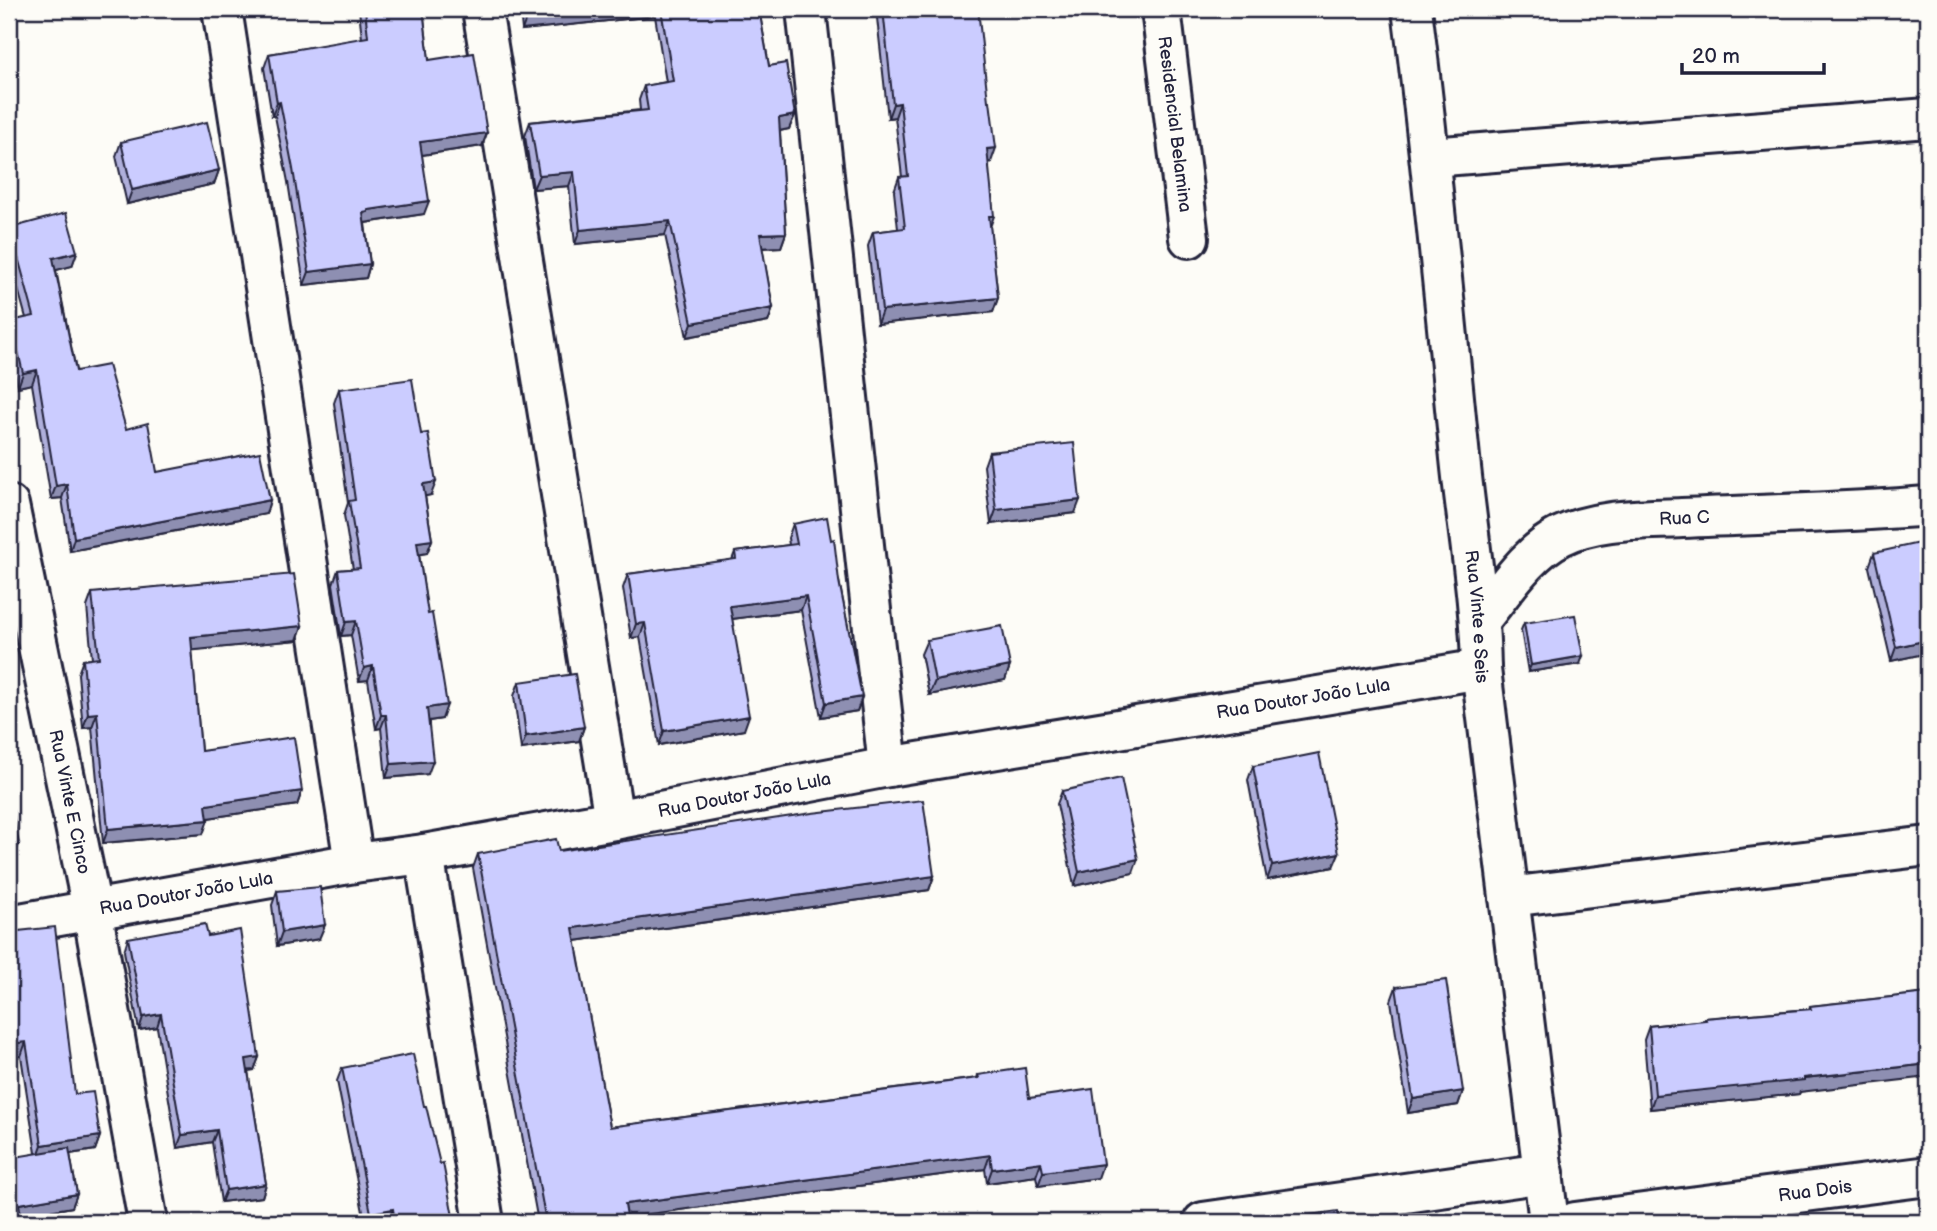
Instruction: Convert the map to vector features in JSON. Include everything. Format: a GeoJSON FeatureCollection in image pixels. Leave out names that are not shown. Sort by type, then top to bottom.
{"type":"FeatureCollection","features":[{"type":"Feature","properties":{"kind":"street"},"geometry":{"type":"LineString","coordinates":[[222,9],[354,863]]}},
{"type":"Feature","properties":{"kind":"street"},"geometry":{"type":"LineString","coordinates":[[482,9],[614,820]]}},
{"type":"Feature","properties":{"kind":"street"},"geometry":{"type":"LineString","coordinates":[[806,9],[888,767]]}},
{"type":"Feature","properties":{"kind":"street","name":"Residencial Belamina"},"geometry":{"type":"LineString","coordinates":[[1161,9],[1189,238]]}},
{"type":"Feature","properties":{"kind":"street","name":"Rua Vinte e Seis"},"geometry":{"type":"LineString","coordinates":[[1412,9],[1431,157],[1465,510],[1480,620],[1481,669],[1549,1222]]}},
{"type":"Feature","properties":{"kind":"street"},"geometry":{"type":"LineString","coordinates":[[1431,157],[1928,118]]}},
{"type":"Feature","properties":{"kind":"street","name":"Rua Vinte E Cinco"},"geometry":{"type":"LineString","coordinates":[[9,505],[92,909],[148,1222]]}},
{"type":"Feature","properties":{"kind":"street","name":"Rua C"},"geometry":{"type":"LineString","coordinates":[[1480,620],[1517,573],[1541,549],[1574,530],[1632,521],[1859,512],[1928,506]]}},
{"type":"Feature","properties":{"kind":"street","name":"Rua Doutor João Lula"},"geometry":{"type":"LineString","coordinates":[[9,925],[614,820],[888,767],[1481,669]]}},
{"type":"Feature","properties":{"kind":"street"},"geometry":{"type":"LineString","coordinates":[[1510,897],[1928,846]]}},
{"type":"Feature","properties":{"kind":"street"},"geometry":{"type":"LineString","coordinates":[[424,854],[484,1222]]}},
{"type":"Feature","properties":{"kind":"street"},"geometry":{"type":"LineString","coordinates":[[1203,1222],[1544,1172]]}},
{"type":"Feature","properties":{"kind":"street","name":"Rua Dois"},"geometry":{"type":"LineString","coordinates":[[1575,1222],[1928,1176]]}},
{"type":"Feature","properties":{"kind":"building"},"geometry":{"type":"Polygon","coordinates":[[[365,9],[423,9],[429,60],[474,53],[487,133],[420,142],[429,201],[363,213],[370,264],[309,272],[293,169],[280,102],[277,103],[269,54],[368,37],[365,9]]]}},
{"type":"Feature","properties":{"kind":"building"},"geometry":{"type":"Polygon","coordinates":[[[526,9],[592,9],[527,16],[526,9]]]}},
{"type":"Feature","properties":{"kind":"building"},"geometry":{"type":"Polygon","coordinates":[[[661,9],[759,9],[769,66],[786,63],[795,115],[779,118],[786,233],[760,234],[773,308],[692,323],[670,221],[580,230],[574,172],[539,175],[530,122],[648,110],[644,86],[673,81],[661,9]]]}},
{"type":"Feature","properties":{"kind":"building"},"geometry":{"type":"Polygon","coordinates":[[[883,9],[978,9],[996,148],[987,149],[994,216],[989,216],[998,298],[882,310],[873,232],[905,228],[899,177],[908,176],[900,103],[893,104],[883,9]]]}},
{"type":"Feature","properties":{"kind":"building"},"geometry":{"type":"Polygon","coordinates":[[[207,122],[219,170],[132,190],[121,142],[207,122]]]}},
{"type":"Feature","properties":{"kind":"building"},"geometry":{"type":"Polygon","coordinates":[[[66,213],[77,252],[53,258],[76,371],[108,365],[126,429],[148,423],[157,472],[260,452],[270,500],[74,538],[67,484],[56,486],[37,370],[23,373],[11,321],[34,316],[10,228],[66,213]]]}},
{"type":"Feature","properties":{"kind":"building"},"geometry":{"type":"Polygon","coordinates":[[[412,379],[421,434],[428,433],[436,482],[423,484],[432,540],[417,542],[428,614],[432,613],[447,705],[427,708],[433,761],[391,764],[386,715],[381,715],[373,666],[364,668],[356,621],[346,622],[338,570],[360,568],[349,501],[355,500],[339,389],[412,379]]]}},
{"type":"Feature","properties":{"kind":"building"},"geometry":{"type":"Polygon","coordinates":[[[1074,443],[1080,500],[996,510],[989,452],[1074,443]]]}},
{"type":"Feature","properties":{"kind":"building"},"geometry":{"type":"Polygon","coordinates":[[[827,517],[831,540],[834,539],[839,581],[862,697],[826,703],[806,596],[730,606],[749,716],[664,731],[645,623],[636,624],[628,574],[736,559],[735,552],[797,544],[793,524],[827,517]]]}},
{"type":"Feature","properties":{"kind":"building"},"geometry":{"type":"Polygon","coordinates":[[[1928,541],[1928,640],[1896,647],[1874,553],[1928,541]]]}},
{"type":"Feature","properties":{"kind":"building"},"geometry":{"type":"Polygon","coordinates":[[[294,574],[302,626],[191,637],[201,751],[294,737],[302,791],[206,805],[208,820],[108,829],[97,713],[88,714],[83,660],[99,658],[92,593],[294,574]]]}},
{"type":"Feature","properties":{"kind":"building"},"geometry":{"type":"Polygon","coordinates":[[[1575,615],[1583,656],[1531,665],[1524,623],[1575,615]]]}},
{"type":"Feature","properties":{"kind":"building"},"geometry":{"type":"Polygon","coordinates":[[[1002,626],[1010,666],[935,681],[927,640],[1002,626]]]}},
{"type":"Feature","properties":{"kind":"building"},"geometry":{"type":"Polygon","coordinates":[[[575,674],[584,727],[526,736],[519,682],[575,674]]]}},
{"type":"Feature","properties":{"kind":"building"},"geometry":{"type":"Polygon","coordinates":[[[1319,753],[1339,853],[1272,866],[1253,766],[1319,753]]]}},
{"type":"Feature","properties":{"kind":"building"},"geometry":{"type":"Polygon","coordinates":[[[1121,778],[1138,859],[1079,872],[1062,791],[1121,778]]]}},
{"type":"Feature","properties":{"kind":"building"},"geometry":{"type":"Polygon","coordinates":[[[9,794],[19,844],[9,846],[9,794]]]}},
{"type":"Feature","properties":{"kind":"building"},"geometry":{"type":"Polygon","coordinates":[[[923,800],[934,876],[573,928],[610,1127],[979,1078],[978,1075],[1025,1068],[1029,1098],[1093,1089],[1103,1164],[1043,1172],[1041,1162],[992,1169],[990,1155],[625,1204],[628,1222],[546,1222],[478,854],[556,839],[559,851],[812,813],[923,800]]]}},
{"type":"Feature","properties":{"kind":"building"},"geometry":{"type":"Polygon","coordinates":[[[320,887],[325,925],[282,932],[277,891],[320,887]]]}},
{"type":"Feature","properties":{"kind":"building"},"geometry":{"type":"Polygon","coordinates":[[[205,924],[208,936],[240,930],[259,1057],[246,1059],[266,1184],[226,1190],[217,1130],[182,1135],[161,1014],[143,1017],[128,938],[205,924]]]}},
{"type":"Feature","properties":{"kind":"building"},"geometry":{"type":"Polygon","coordinates":[[[55,927],[75,1094],[93,1092],[100,1136],[42,1145],[26,1042],[17,1043],[12,1009],[9,1010],[9,932],[55,927]]]}},
{"type":"Feature","properties":{"kind":"building"},"geometry":{"type":"Polygon","coordinates":[[[1446,980],[1463,1091],[1413,1099],[1396,987],[1446,980]]]}},
{"type":"Feature","properties":{"kind":"building"},"geometry":{"type":"Polygon","coordinates":[[[1928,993],[1928,1064],[1655,1095],[1649,1026],[1706,1020],[1705,1018],[1811,1009],[1810,1006],[1928,993]]]}},
{"type":"Feature","properties":{"kind":"building"},"geometry":{"type":"Polygon","coordinates":[[[413,1054],[424,1106],[440,1164],[443,1163],[454,1222],[395,1222],[393,1209],[371,1213],[342,1068],[413,1054]]]}},
{"type":"Feature","properties":{"kind":"building"},"geometry":{"type":"Polygon","coordinates":[[[69,1148],[77,1194],[19,1204],[22,1222],[9,1222],[9,1158],[69,1148]]]}},
{"type":"Feature","properties":{"kind":"building"},"geometry":{"type":"Polygon","coordinates":[[[1338,1211],[1340,1222],[1256,1222],[1338,1211]]]}}]}
